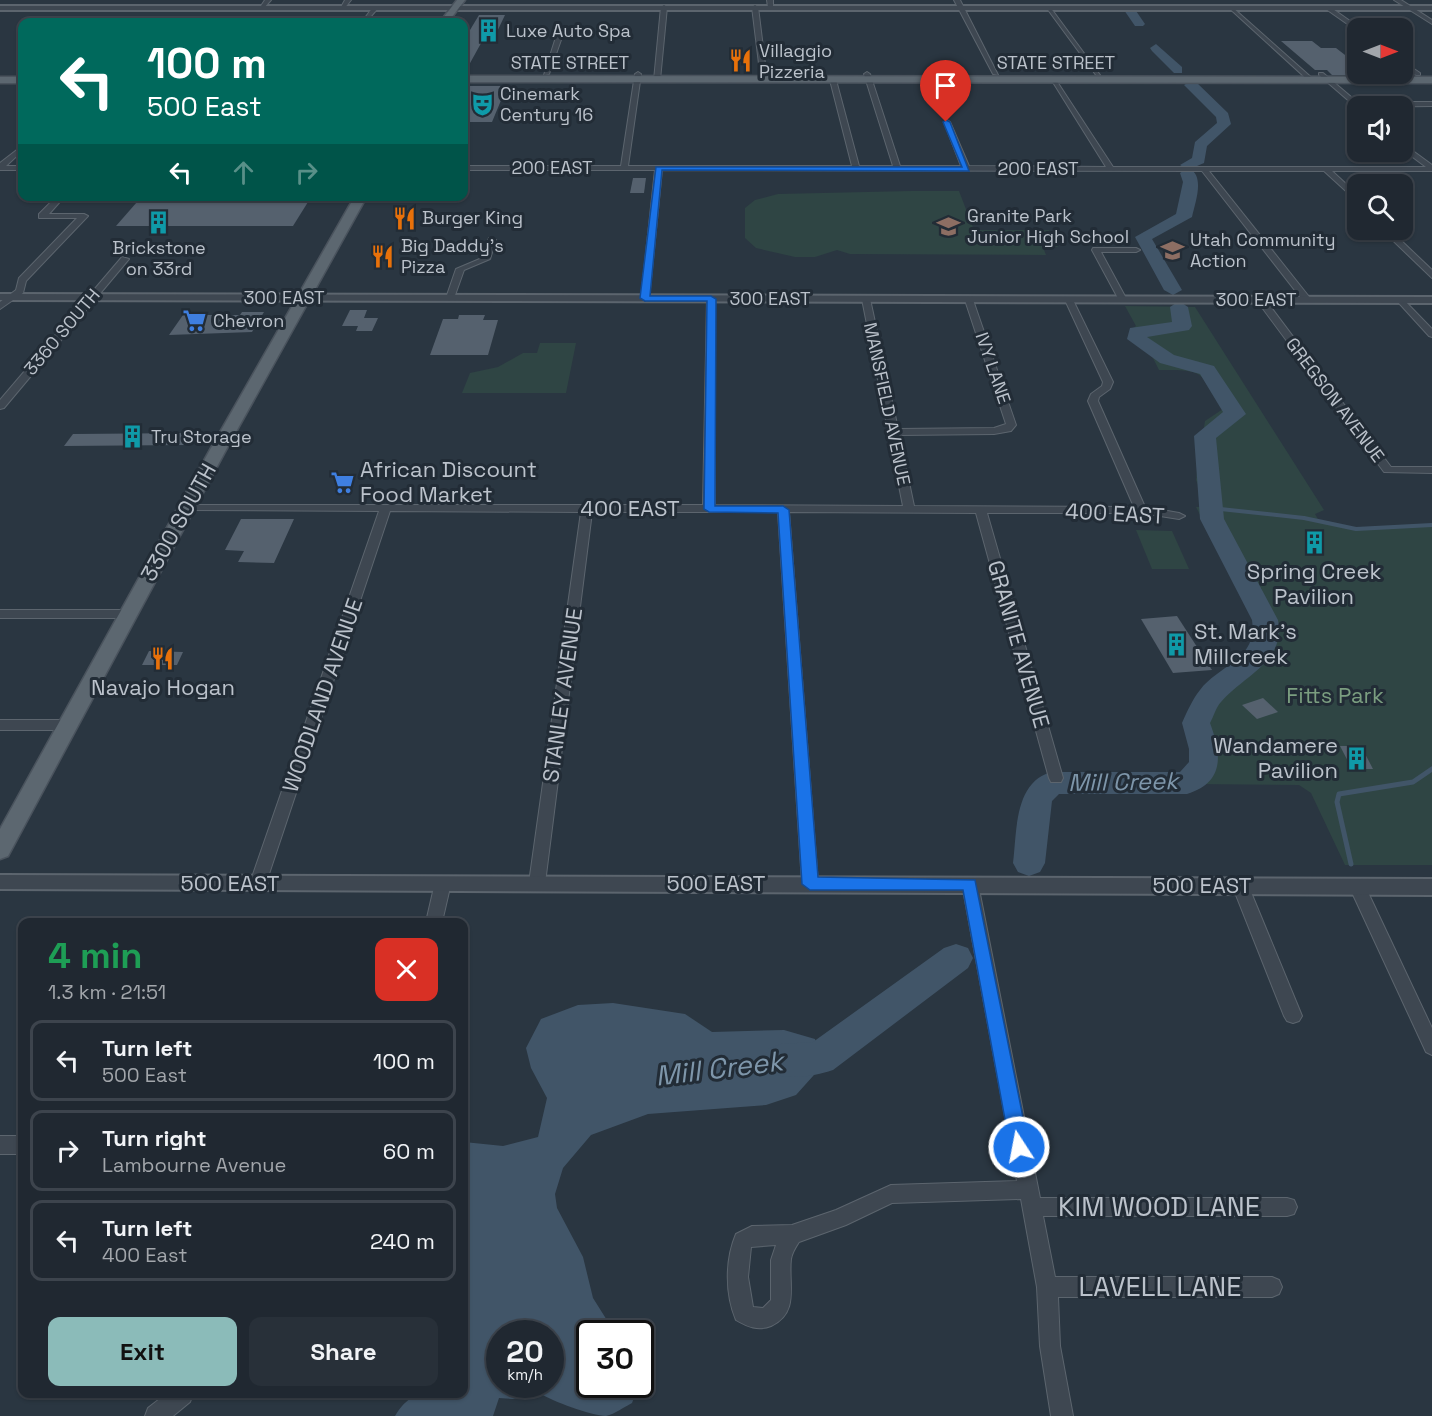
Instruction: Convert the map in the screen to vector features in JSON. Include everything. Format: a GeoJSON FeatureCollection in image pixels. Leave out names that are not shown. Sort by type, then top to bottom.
{"type":"FeatureCollection","features":[{"type":"Feature","properties":{"kind":"main road"},"geometry":{"type":"LineString","coordinates":[[446,18],[450,11],[459,4],[461,11],[457,18]]}},
{"type":"Feature","properties":{"kind":"main road"},"geometry":{"type":"LineString","coordinates":[[0,74],[18,74]]}},
{"type":"Feature","properties":{"kind":"main road","name":"STATE STREET"},"geometry":{"type":"LineString","coordinates":[[468,74],[638,77]]}},
{"type":"Feature","properties":{"kind":"main road"},"geometry":{"type":"LineString","coordinates":[[947,80],[955,77],[992,77],[996,74]]}},
{"type":"Feature","properties":{"kind":"main road","name":"STATE STREET"},"geometry":{"type":"LineString","coordinates":[[468,79],[996,74],[1308,77]]}},
{"type":"Feature","properties":{"kind":"main road","name":"STATE STREET"},"geometry":{"type":"LineString","coordinates":[[1324,77],[1432,74]]}},
{"type":"Feature","properties":{"kind":"main road","name":"STATE STREET"},"geometry":{"type":"LineString","coordinates":[[763,77],[833,80],[868,77],[947,80],[1308,77],[1432,80]]}},
{"type":"Feature","properties":{"kind":"main road"},"geometry":{"type":"LineString","coordinates":[[0,80],[18,80]]}},
{"type":"Feature","properties":{"kind":"main road","name":"3300 SOUTH"},"geometry":{"type":"LineString","coordinates":[[0,849],[66,725],[358,201]]}},
{"type":"Feature","properties":{"kind":"street"},"geometry":{"type":"LineString","coordinates":[[261,8],[268,0]]}},
{"type":"Feature","properties":{"kind":"street"},"geometry":{"type":"LineString","coordinates":[[342,8],[348,0]]}},
{"type":"Feature","properties":{"kind":"street"},"geometry":{"type":"LineString","coordinates":[[957,0],[996,74]]}},
{"type":"Feature","properties":{"kind":"street"},"geometry":{"type":"LineString","coordinates":[[1233,0],[1242,8]]}},
{"type":"Feature","properties":{"kind":"street"},"geometry":{"type":"LineString","coordinates":[[1397,0],[1432,22]]}},
{"type":"Feature","properties":{"kind":"street"},"geometry":{"type":"LineString","coordinates":[[0,8],[375,8],[459,4],[664,8],[754,7],[770,4],[961,8],[1432,8]]}},
{"type":"Feature","properties":{"kind":"street"},"geometry":{"type":"LineString","coordinates":[[754,7],[763,77]]}},
{"type":"Feature","properties":{"kind":"street"},"geometry":{"type":"LineString","coordinates":[[367,18],[375,8]]}},
{"type":"Feature","properties":{"kind":"street"},"geometry":{"type":"LineString","coordinates":[[657,77],[664,8]]}},
{"type":"Feature","properties":{"kind":"street"},"geometry":{"type":"LineString","coordinates":[[1048,8],[1098,74]]}},
{"type":"Feature","properties":{"kind":"street"},"geometry":{"type":"LineString","coordinates":[[1230,8],[1308,77]]}},
{"type":"Feature","properties":{"kind":"street"},"geometry":{"type":"LineString","coordinates":[[1328,8],[1347,21]]}},
{"type":"Feature","properties":{"kind":"street"},"geometry":{"type":"LineString","coordinates":[[546,74],[559,37]]}},
{"type":"Feature","properties":{"kind":"street"},"geometry":{"type":"LineString","coordinates":[[1413,71],[1418,74]]}},
{"type":"Feature","properties":{"kind":"street"},"geometry":{"type":"LineString","coordinates":[[624,168],[638,77]]}},
{"type":"Feature","properties":{"kind":"street"},"geometry":{"type":"LineString","coordinates":[[868,77],[897,168]]}},
{"type":"Feature","properties":{"kind":"street"},"geometry":{"type":"LineString","coordinates":[[1324,77],[1347,97]]}},
{"type":"Feature","properties":{"kind":"street"},"geometry":{"type":"LineString","coordinates":[[1054,79],[1111,169]]}},
{"type":"Feature","properties":{"kind":"street"},"geometry":{"type":"LineString","coordinates":[[833,80],[856,168]]}},
{"type":"Feature","properties":{"kind":"street"},"geometry":{"type":"LineString","coordinates":[[1413,106],[1430,106]]}},
{"type":"Feature","properties":{"kind":"street"},"geometry":{"type":"LineString","coordinates":[[946,122],[966,169]]}},
{"type":"Feature","properties":{"kind":"street"},"geometry":{"type":"LineString","coordinates":[[0,168],[18,152]]}},
{"type":"Feature","properties":{"kind":"street"},"geometry":{"type":"LineString","coordinates":[[1413,154],[1432,169]]}},
{"type":"Feature","properties":{"kind":"street"},"geometry":{"type":"LineString","coordinates":[[0,168],[18,168]]}},
{"type":"Feature","properties":{"kind":"street","name":"200 EAST"},"geometry":{"type":"LineString","coordinates":[[468,168],[1432,169]]}},
{"type":"Feature","properties":{"kind":"street"},"geometry":{"type":"LineString","coordinates":[[645,298],[659,168]]}},
{"type":"Feature","properties":{"kind":"street"},"geometry":{"type":"LineString","coordinates":[[1204,169],[1308,300]]}},
{"type":"Feature","properties":{"kind":"street"},"geometry":{"type":"LineString","coordinates":[[1326,169],[1347,189]]}},
{"type":"Feature","properties":{"kind":"street"},"geometry":{"type":"LineString","coordinates":[[0,306],[5,297],[21,291],[22,280],[84,216],[42,216],[57,201]]}},
{"type":"Feature","properties":{"kind":"street"},"geometry":{"type":"LineString","coordinates":[[450,298],[460,269],[486,259],[492,240]]}},
{"type":"Feature","properties":{"kind":"street"},"geometry":{"type":"LineString","coordinates":[[1396,240],[1432,275]]}},
{"type":"Feature","properties":{"kind":"street"},"geometry":{"type":"LineString","coordinates":[[1123,300],[1096,250],[1136,250]]}},
{"type":"Feature","properties":{"kind":"street","name":"3360 SOUTH"},"geometry":{"type":"LineString","coordinates":[[0,406],[125,259]]}},
{"type":"Feature","properties":{"kind":"street","name":"300 EAST"},"geometry":{"type":"LineString","coordinates":[[5,297],[1432,300]]}},
{"type":"Feature","properties":{"kind":"street"},"geometry":{"type":"LineString","coordinates":[[709,509],[711,299]]}},
{"type":"Feature","properties":{"kind":"street","name":"MANSFIELD AVENUE"},"geometry":{"type":"LineString","coordinates":[[866,299],[909,510]]}},
{"type":"Feature","properties":{"kind":"street","name":"IVY LANE"},"geometry":{"type":"LineString","coordinates":[[893,432],[994,431],[1007,429],[1011,425],[969,300]]}},
{"type":"Feature","properties":{"kind":"street"},"geometry":{"type":"LineString","coordinates":[[1070,300],[1108,382],[1107,387],[1094,396],[1093,401],[1141,510]]}},
{"type":"Feature","properties":{"kind":"street","name":"GREGSON AVENUE"},"geometry":{"type":"LineString","coordinates":[[1261,300],[1388,470],[1432,470]]}},
{"type":"Feature","properties":{"kind":"street"},"geometry":{"type":"LineString","coordinates":[[1401,300],[1432,334]]}},
{"type":"Feature","properties":{"kind":"street","name":"400 EAST"},"geometry":{"type":"LineString","coordinates":[[187,507],[1141,510],[1179,516]]}},
{"type":"Feature","properties":{"kind":"street","name":"WOODLAND AVENUE"},"geometry":{"type":"LineString","coordinates":[[258,883],[386,507]]}},
{"type":"Feature","properties":{"kind":"street","name":"STANLEY AVENUE"},"geometry":{"type":"LineString","coordinates":[[537,883],[587,508]]}},
{"type":"Feature","properties":{"kind":"street"},"geometry":{"type":"LineString","coordinates":[[783,510],[810,884]]}},
{"type":"Feature","properties":{"kind":"street","name":"GRANITE AVENUE"},"geometry":{"type":"LineString","coordinates":[[981,510],[1056,778]]}},
{"type":"Feature","properties":{"kind":"street"},"geometry":{"type":"LineString","coordinates":[[0,614],[128,614]]}},
{"type":"Feature","properties":{"kind":"street"},"geometry":{"type":"LineString","coordinates":[[0,725],[66,725]]}},
{"type":"Feature","properties":{"kind":"street","name":"500 EAST"},"geometry":{"type":"LineString","coordinates":[[0,882],[1432,886]]}},
{"type":"Feature","properties":{"kind":"street"},"geometry":{"type":"LineString","coordinates":[[435,918],[442,883]]}},
{"type":"Feature","properties":{"kind":"street"},"geometry":{"type":"LineString","coordinates":[[970,884],[1047,1287],[1050,1346],[1062,1416]]}},
{"type":"Feature","properties":{"kind":"street"},"geometry":{"type":"LineString","coordinates":[[1240,885],[1293,1016]]}},
{"type":"Feature","properties":{"kind":"street"},"geometry":{"type":"LineString","coordinates":[[1357,886],[1432,1047]]}},
{"type":"Feature","properties":{"kind":"street"},"geometry":{"type":"LineString","coordinates":[[0,1145],[18,1145]]}},
{"type":"Feature","properties":{"kind":"street","name":"KIM WOOD LANE"},"geometry":{"type":"LineString","coordinates":[[792,1234],[839,1218],[891,1194],[1287,1207]]}},
{"type":"Feature","properties":{"kind":"street","name":"LAVELL LANE"},"geometry":{"type":"LineString","coordinates":[[1047,1287],[1272,1287]]}},
{"type":"Feature","properties":{"kind":"street"},"geometry":{"type":"LineString","coordinates":[[156,1416],[177,1398]]}},
{"type":"Feature","properties":{"kind":"green space"},"geometry":{"type":"Polygon","coordinates":[[[959,191],[974,230],[1049,230],[1058,247],[1043,247],[1046,255],[850,254],[837,250],[815,257],[795,257],[756,248],[745,238],[745,208],[755,200],[778,194],[959,191]]]}},
{"type":"Feature","properties":{"kind":"green space","name":"Fitts Park"},"geometry":{"type":"Polygon","coordinates":[[[1125,306],[1195,307],[1324,510],[1315,514],[1319,521],[1356,529],[1432,525],[1432,865],[1345,865],[1311,793],[1299,785],[1192,784],[1199,769],[1198,754],[1191,730],[1194,711],[1211,684],[1252,644],[1256,635],[1256,624],[1196,507],[1207,507],[1196,480],[1200,448],[1195,439],[1202,439],[1205,421],[1223,409],[1200,375],[1185,371],[1159,370],[1150,352],[1129,336],[1130,330],[1136,326],[1125,306]]]}},
{"type":"Feature","properties":{"kind":"green space"},"geometry":{"type":"Polygon","coordinates":[[[540,343],[576,343],[566,393],[462,393],[470,373],[498,367],[523,353],[537,353],[540,343]]]}},
{"type":"Feature","properties":{"kind":"green space"},"geometry":{"type":"Polygon","coordinates":[[[1136,530],[1172,531],[1189,569],[1152,569],[1136,530]]]}},
{"type":"Feature","properties":{"kind":"water"},"geometry":{"type":"Polygon","coordinates":[[[613,1003],[685,1014],[712,1032],[784,1030],[815,1039],[822,1066],[796,1095],[766,1105],[648,1114],[591,1135],[563,1168],[555,1194],[557,1208],[583,1257],[593,1298],[607,1320],[576,1320],[576,1398],[634,1398],[632,1403],[606,1416],[572,1408],[549,1398],[564,1398],[564,1320],[486,1320],[486,1398],[499,1398],[493,1416],[395,1416],[411,1398],[468,1398],[468,1142],[503,1146],[538,1137],[547,1098],[531,1068],[526,1048],[541,1019],[578,1005],[613,1003]]]}},
{"type":"Feature","properties":{"kind":"building"},"geometry":{"type":"Polygon","coordinates":[[[479,15],[505,15],[495,36],[485,36],[468,67],[468,33],[479,15]]]}},
{"type":"Feature","properties":{"kind":"building"},"geometry":{"type":"Polygon","coordinates":[[[1281,41],[1312,41],[1321,48],[1336,48],[1347,56],[1347,75],[1332,75],[1327,70],[1315,70],[1281,41]]]}},
{"type":"Feature","properties":{"kind":"building","name":"Cinemark Century 16"},"geometry":{"type":"Polygon","coordinates":[[[468,86],[507,86],[492,122],[468,122],[468,86]]]}},
{"type":"Feature","properties":{"kind":"building"},"geometry":{"type":"Polygon","coordinates":[[[633,178],[646,178],[644,193],[630,193],[633,178]]]}},
{"type":"Feature","properties":{"kind":"building"},"geometry":{"type":"Polygon","coordinates":[[[137,202],[308,202],[293,226],[116,226],[137,202]]]}},
{"type":"Feature","properties":{"kind":"building"},"geometry":{"type":"Polygon","coordinates":[[[350,310],[367,310],[364,318],[378,318],[372,331],[356,331],[358,326],[342,326],[350,310]]]}},
{"type":"Feature","properties":{"kind":"building"},"geometry":{"type":"Polygon","coordinates":[[[242,312],[264,312],[252,332],[169,335],[183,315],[240,315],[242,312]]]}},
{"type":"Feature","properties":{"kind":"building"},"geometry":{"type":"Polygon","coordinates":[[[459,315],[485,315],[483,320],[498,320],[488,355],[430,355],[443,319],[458,319],[459,315]]]}},
{"type":"Feature","properties":{"kind":"building","name":"Tru Storage"},"geometry":{"type":"Polygon","coordinates":[[[193,433],[185,445],[64,446],[73,434],[193,433]]]}},
{"type":"Feature","properties":{"kind":"building"},"geometry":{"type":"Polygon","coordinates":[[[241,519],[294,519],[274,563],[238,562],[244,551],[225,550],[241,519]]]}},
{"type":"Feature","properties":{"kind":"building","name":"St. Mark's Millcreek"},"geometry":{"type":"Polygon","coordinates":[[[1177,616],[1212,670],[1173,673],[1141,619],[1177,616]]]}},
{"type":"Feature","properties":{"kind":"building","name":"Navajo Hogan"},"geometry":{"type":"Polygon","coordinates":[[[149,651],[183,652],[177,665],[142,665],[149,651]]]}},
{"type":"Feature","properties":{"kind":"building"},"geometry":{"type":"Polygon","coordinates":[[[1263,698],[1278,712],[1257,719],[1242,705],[1263,698]]]}},
{"type":"Feature","properties":{"kind":"building","name":"Wandamere Pavilion"},"geometry":{"type":"Polygon","coordinates":[[[1340,746],[1361,746],[1373,769],[1352,769],[1340,746]]]}},
{"type":"Feature","properties":{"kind":"waterway","name":"Mill Creek"},"geometry":{"type":"LineString","coordinates":[[1130,10],[1139,24]]}},
{"type":"Feature","properties":{"kind":"waterway","name":"Mill Creek"},"geometry":{"type":"LineString","coordinates":[[1156,48],[1178,70]]}},
{"type":"Feature","properties":{"kind":"waterway","name":"Mill Creek"},"geometry":{"type":"LineString","coordinates":[[1188,165],[1199,160],[1200,145],[1224,124],[1223,116],[1191,85]]}},
{"type":"Feature","properties":{"kind":"waterway","name":"Mill Creek"},"geometry":{"type":"LineString","coordinates":[[1173,290],[1143,237],[1184,217],[1191,182],[1188,173]]}},
{"type":"Feature","properties":{"kind":"waterway","name":"Mill Creek"},"geometry":{"type":"LineString","coordinates":[[1029,863],[1037,798],[1051,783],[1187,783],[1196,775],[1201,769],[1205,756],[1196,723],[1205,704],[1212,694],[1259,653],[1265,643],[1267,632],[1265,620],[1212,519],[1205,436],[1235,414],[1207,370],[1167,359],[1137,339],[1137,332],[1182,326],[1179,307]]}},
{"type":"Feature","properties":{"kind":"waterway"},"geometry":{"type":"LineString","coordinates":[[1211,508],[1304,518],[1356,529],[1432,525]]}},
{"type":"Feature","properties":{"kind":"waterway"},"geometry":{"type":"LineString","coordinates":[[1351,864],[1337,802],[1339,794],[1413,782],[1432,769]]}},
{"type":"Feature","properties":{"kind":"waterway","name":"Mill Creek"},"geometry":{"type":"LineString","coordinates":[[781,1061],[820,1058],[956,958]]}},
{"type":"Feature","properties":{"kind":"place","name":"Luxe Auto Spa"},"geometry":{"type":"Point","coordinates":[488,31]}},
{"type":"Feature","properties":{"kind":"place","name":"Villaggio Pizzeria"},"geometry":{"type":"Point","coordinates":[741,61]}},
{"type":"Feature","properties":{"kind":"place","name":"Cinemark Century 16"},"geometry":{"type":"Point","coordinates":[482,104]}},
{"type":"Feature","properties":{"kind":"place","name":"Burger King"},"geometry":{"type":"Point","coordinates":[404,218]}},
{"type":"Feature","properties":{"kind":"place","name":"Brickstone on 33rd"},"geometry":{"type":"Point","coordinates":[159,222]}},
{"type":"Feature","properties":{"kind":"place","name":"Granite Park Junior High School"},"geometry":{"type":"Point","coordinates":[949,226]}},
{"type":"Feature","properties":{"kind":"place","name":"Utah Community Action"},"geometry":{"type":"Point","coordinates":[1172,250]}},
{"type":"Feature","properties":{"kind":"place","name":"Big Daddy's Pizza"},"geometry":{"type":"Point","coordinates":[383,256]}},
{"type":"Feature","properties":{"kind":"place","name":"Chevron"},"geometry":{"type":"Point","coordinates":[195,321]}},
{"type":"Feature","properties":{"kind":"place","name":"Tru Storage"},"geometry":{"type":"Point","coordinates":[133,437]}},
{"type":"Feature","properties":{"kind":"place","name":"African Discount Food Market"},"geometry":{"type":"Point","coordinates":[342,482]}},
{"type":"Feature","properties":{"kind":"place","name":"Spring Creek Pavilion"},"geometry":{"type":"Point","coordinates":[1314,542]}},
{"type":"Feature","properties":{"kind":"place","name":"St. Mark's Millcreek"},"geometry":{"type":"Point","coordinates":[1176,644]}},
{"type":"Feature","properties":{"kind":"place","name":"Navajo Hogan"},"geometry":{"type":"Point","coordinates":[163,658]}},
{"type":"Feature","properties":{"kind":"place","name":"Wandamere Pavilion"},"geometry":{"type":"Point","coordinates":[1356,758]}},
{"type":"Feature","properties":{"kind":"route"},"geometry":{"type":"LineString","coordinates":[[946,122],[966,169],[659,168],[645,298],[711,299],[709,509],[783,510],[810,884],[970,884],[1019,1147]]}}]}
